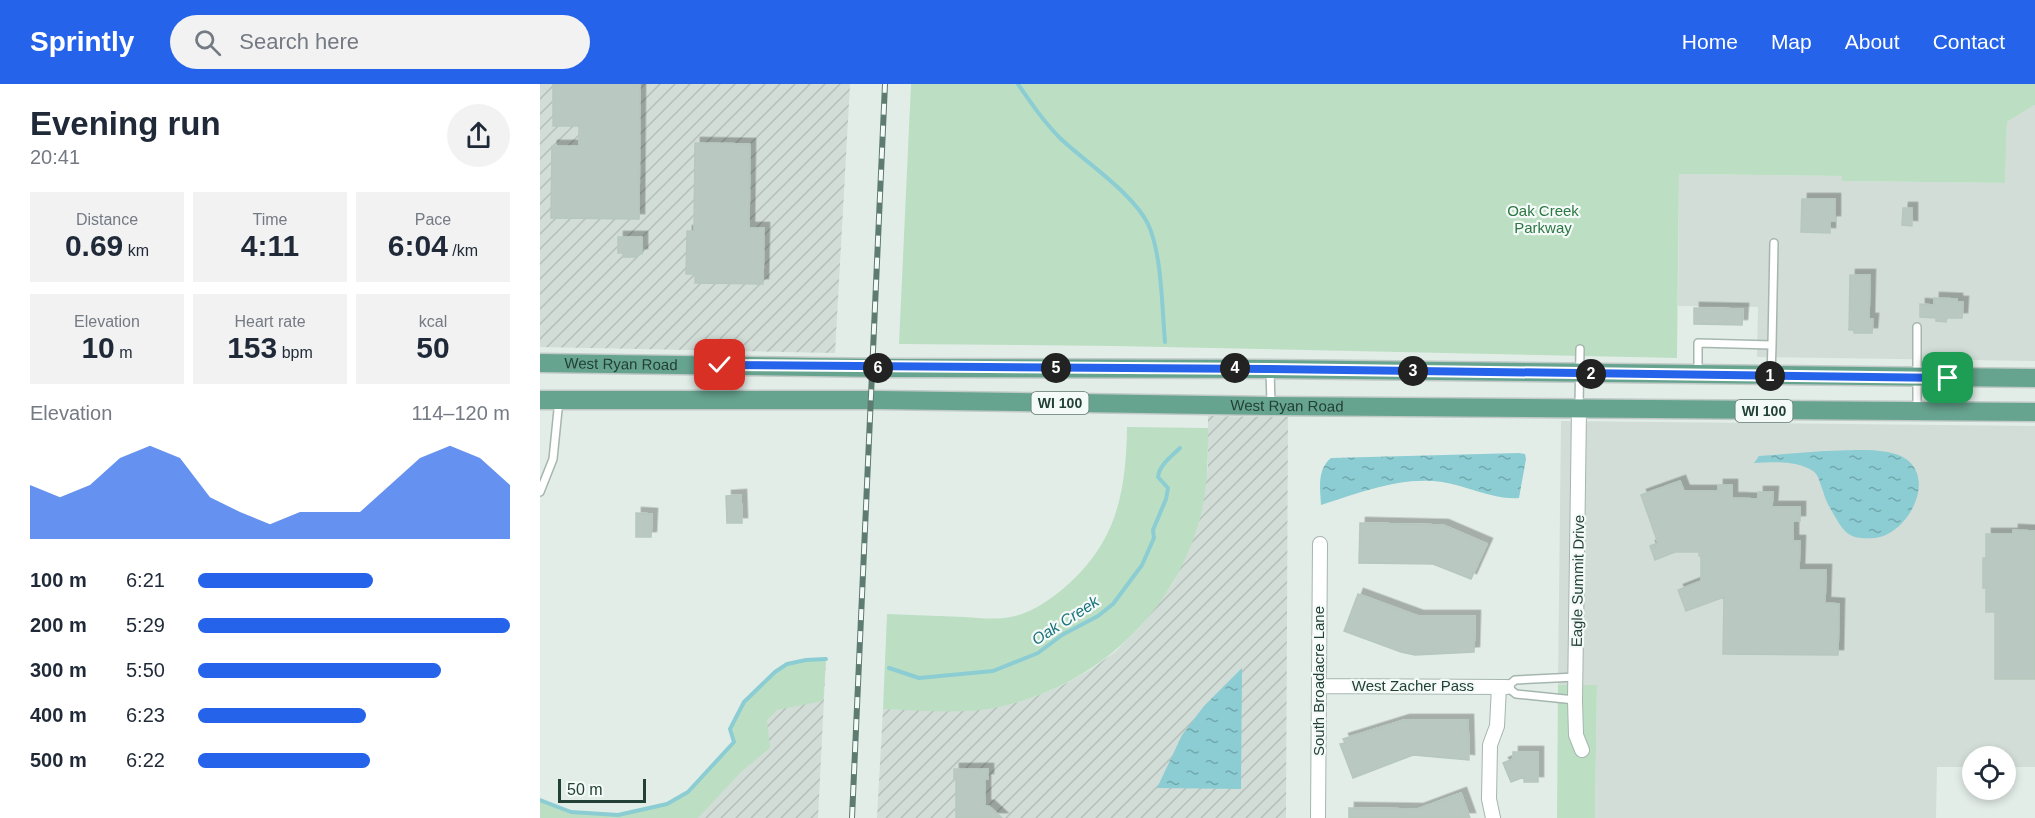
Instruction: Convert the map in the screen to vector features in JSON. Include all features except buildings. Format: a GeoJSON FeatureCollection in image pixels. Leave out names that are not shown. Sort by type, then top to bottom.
{"type":"FeatureCollection","features":[{"type":"Feature","properties":{"kind":"main road","name":"West Ryan Road"},"geometry":{"type":"LineString","coordinates":[[540,363],[2035,378]]}},
{"type":"Feature","properties":{"kind":"main road","name":"West Ryan Road"},"geometry":{"type":"LineString","coordinates":[[540,400],[880,400],[1579,410],[2035,412]]}},
{"type":"Feature","properties":{"kind":"street","name":"Eagle Summit Drive"},"geometry":{"type":"LineString","coordinates":[[1579,410],[1575,699],[1576,735],[1582,750]]}},
{"type":"Feature","properties":{"kind":"street","name":"South Broadacre Lane"},"geometry":{"type":"LineString","coordinates":[[1318,818],[1320,544]]}},
{"type":"Feature","properties":{"kind":"street","name":"West Zacher Pass"},"geometry":{"type":"LineString","coordinates":[[1320,686],[1503,687]]}},
{"type":"Feature","properties":{"kind":"street"},"geometry":{"type":"LineString","coordinates":[[1493,818],[1489,799],[1490,745],[1497,726],[1503,687]]}},
{"type":"Feature","properties":{"kind":"lane"},"geometry":{"type":"LineString","coordinates":[[1771,376],[1774,243]]}},
{"type":"Feature","properties":{"kind":"lane"},"geometry":{"type":"LineString","coordinates":[[1917,327],[1917,412]]}},
{"type":"Feature","properties":{"kind":"lane"},"geometry":{"type":"LineString","coordinates":[[1698,375],[1698,343],[1772,345]]}},
{"type":"Feature","properties":{"kind":"lane"},"geometry":{"type":"LineString","coordinates":[[1579,410],[1580,349]]}},
{"type":"Feature","properties":{"kind":"lane"},"geometry":{"type":"LineString","coordinates":[[1270,369],[1270,406]]}},
{"type":"Feature","properties":{"kind":"lane"},"geometry":{"type":"LineString","coordinates":[[540,492],[553,459],[559,400]]}},
{"type":"Feature","properties":{"kind":"lane","name":"West Zacher Pass"},"geometry":{"type":"LineString","coordinates":[[1503,687],[1515,680],[1576,677]]}},
{"type":"Feature","properties":{"kind":"lane","name":"West Zacher Pass"},"geometry":{"type":"LineString","coordinates":[[1503,687],[1516,694],[1575,699]]}},
{"type":"Feature","properties":{"kind":"shaded area"},"geometry":{"type":"Polygon","coordinates":[[[540,84],[850,84],[835,353],[540,347],[540,84]]]}},
{"type":"Feature","properties":{"kind":"shaded area"},"geometry":{"type":"Polygon","coordinates":[[[2035,105],[2035,361],[1757,357],[1758,307],[1678,306],[1679,174],[1842,176],[1842,181],[2005,183],[2007,122],[2035,105]]]}},
{"type":"Feature","properties":{"kind":"shaded area"},"geometry":{"type":"Polygon","coordinates":[[[1208,416],[1288,417],[1286,818],[877,818],[883,709],[961,711],[1008,705],[1034,697],[1061,686],[1090,670],[1115,652],[1141,626],[1173,583],[1198,525],[1208,466],[1208,416]]]}},
{"type":"Feature","properties":{"kind":"shaded area"},"geometry":{"type":"Polygon","coordinates":[[[1561,421],[2035,426],[2035,767],[2016,767],[2016,746],[1962,746],[1962,767],[1937,767],[1936,818],[1595,818],[1597,686],[1558,685],[1561,421]]]}},
{"type":"Feature","properties":{"kind":"shaded area"},"geometry":{"type":"Polygon","coordinates":[[[826,659],[818,818],[540,818],[540,800],[571,812],[618,815],[667,804],[688,792],[734,743],[730,729],[744,702],[775,672],[787,664],[826,659]]]}},
{"type":"Feature","properties":{"kind":"green space","name":"Oak Creek Parkway"},"geometry":{"type":"Polygon","coordinates":[[[911,84],[2035,84],[2035,105],[2007,122],[2005,183],[1842,181],[1842,176],[1679,174],[1677,358],[1114,346],[899,344],[911,84]]]}},
{"type":"Feature","properties":{"kind":"green space"},"geometry":{"type":"Polygon","coordinates":[[[1127,427],[1208,428],[1206,485],[1200,518],[1187,554],[1170,588],[1148,618],[1122,645],[1092,667],[1060,686],[1025,700],[988,709],[962,711],[883,709],[887,614],[1004,618],[1032,610],[1065,587],[1083,570],[1107,534],[1115,514],[1124,473],[1127,427]]]}},
{"type":"Feature","properties":{"kind":"green space"},"geometry":{"type":"Polygon","coordinates":[[[826,659],[823,701],[777,710],[767,720],[770,748],[742,771],[698,818],[540,818],[540,800],[571,812],[618,815],[667,804],[688,792],[734,743],[730,729],[744,702],[775,672],[787,664],[826,659]]]}},
{"type":"Feature","properties":{"kind":"green space"},"geometry":{"type":"Polygon","coordinates":[[[1558,685],[1597,685],[1595,818],[1557,818],[1558,685]]]}},
{"type":"Feature","properties":{"kind":"water"},"geometry":{"type":"Polygon","coordinates":[[[1824,451],[1889,452],[1906,459],[1915,469],[1919,480],[1918,493],[1914,506],[1897,528],[1886,535],[1874,538],[1852,536],[1837,520],[1818,477],[1813,471],[1792,463],[1754,463],[1759,456],[1824,451]]]}},
{"type":"Feature","properties":{"kind":"water"},"geometry":{"type":"Polygon","coordinates":[[[1525,454],[1526,459],[1519,498],[1490,495],[1442,482],[1412,481],[1365,491],[1321,505],[1321,473],[1331,458],[1525,454]]]}},
{"type":"Feature","properties":{"kind":"water"},"geometry":{"type":"Polygon","coordinates":[[[1242,668],[1241,789],[1157,788],[1182,735],[1204,706],[1242,668]]]}},
{"type":"Feature","properties":{"kind":"waterway","name":"Oak Creek"},"geometry":{"type":"LineString","coordinates":[[1018,84],[1054,132],[1120,189],[1141,212],[1148,224],[1159,266],[1165,342]]}},
{"type":"Feature","properties":{"kind":"waterway","name":"Oak Creek"},"geometry":{"type":"LineString","coordinates":[[889,668],[919,678],[993,671],[1038,653],[1062,635],[1098,616],[1113,604],[1142,565],[1154,538],[1153,530],[1166,499],[1168,488],[1158,477],[1159,473],[1166,461],[1180,448]]}},
{"type":"Feature","properties":{"kind":"waterway","name":"Oak Creek"},"geometry":{"type":"LineString","coordinates":[[540,800],[571,812],[618,815],[667,804],[688,792],[734,742],[730,729],[744,702],[775,672],[787,664],[826,659]]}},
{"type":"Feature","properties":{"kind":"railway"},"geometry":{"type":"LineString","coordinates":[[852,818],[885,84]]}},
{"type":"Feature","properties":{"kind":"route"},"geometry":{"type":"LineString","coordinates":[[720,365],[881,368],[1270,369],[1948,378]]}}]}
